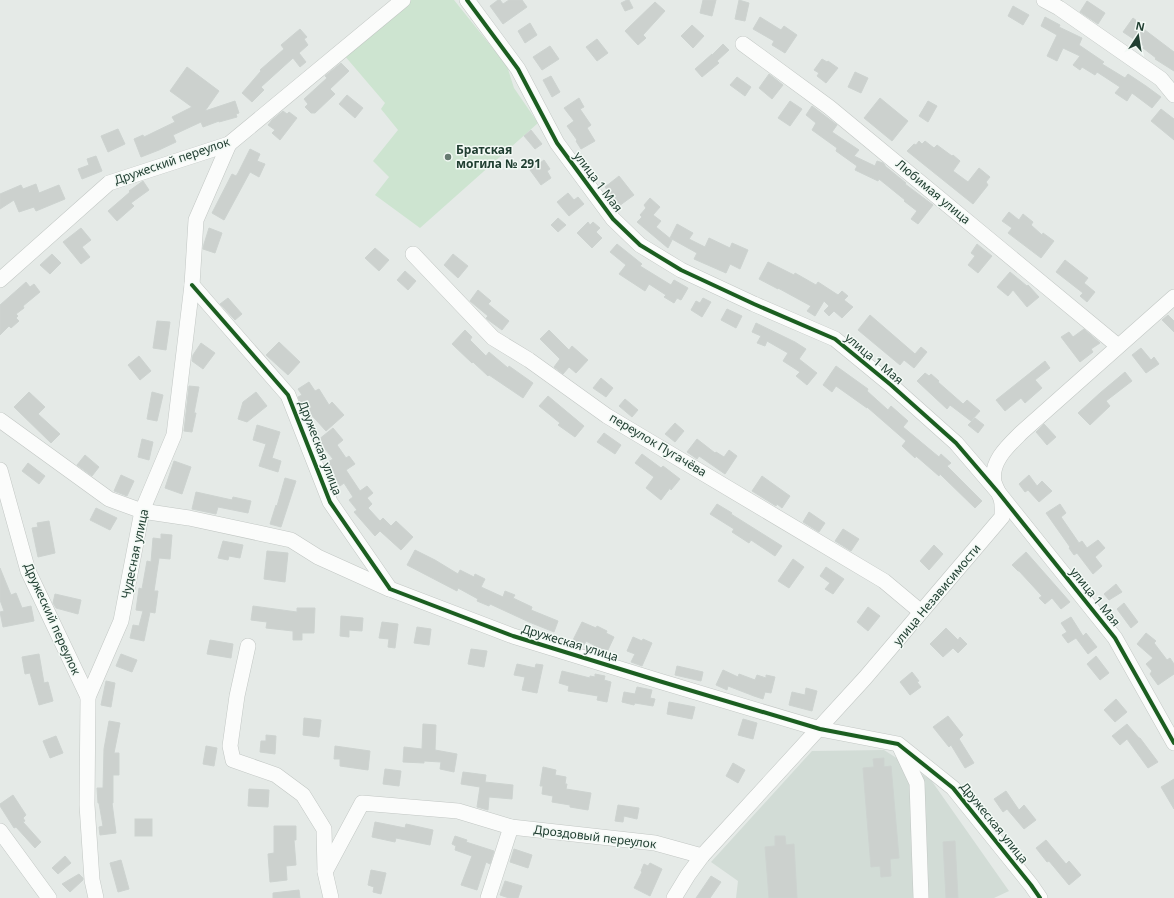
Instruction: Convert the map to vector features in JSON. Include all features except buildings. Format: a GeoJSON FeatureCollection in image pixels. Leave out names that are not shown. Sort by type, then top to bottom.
{"type":"FeatureCollection","features":[{"type":"Feature","properties":{"kind":"street","name":"Дружеский переулок"},"geometry":{"type":"LineString","coordinates":[[0,280],[109,183],[229,144],[403,0]]}},
{"type":"Feature","properties":{"kind":"street","name":"улица 1 Мая"},"geometry":{"type":"LineString","coordinates":[[467,0],[518,69],[557,143],[613,220],[640,245],[681,270],[835,339],[891,385],[956,444],[998,492],[1115,638],[1174,743]]}},
{"type":"Feature","properties":{"kind":"street"},"geometry":{"type":"LineString","coordinates":[[1044,0],[1059,8],[1161,79],[1174,95]]}},
{"type":"Feature","properties":{"kind":"street","name":"Любимая улица"},"geometry":{"type":"LineString","coordinates":[[743,44],[829,107],[1118,346]]}},
{"type":"Feature","properties":{"kind":"street","name":"Чудесная улица"},"geometry":{"type":"LineString","coordinates":[[96,898],[92,880],[87,805],[88,697],[120,621],[142,511],[174,435],[192,285],[196,220],[229,144]]}},
{"type":"Feature","properties":{"kind":"street","name":"переулок Пугачёва"},"geometry":{"type":"LineString","coordinates":[[413,254],[493,338],[529,360],[608,416],[884,581],[921,612]]}},
{"type":"Feature","properties":{"kind":"street","name":"Дружеская улица"},"geometry":{"type":"LineString","coordinates":[[192,285],[288,395],[330,502],[390,589]]}},
{"type":"Feature","properties":{"kind":"street","name":"улица Независимости"},"geometry":{"type":"LineString","coordinates":[[674,898],[702,856],[820,729],[888,652],[1002,517],[1002,500],[994,481],[994,470],[999,457],[1022,432],[1174,297]]}},
{"type":"Feature","properties":{"kind":"street","name":"Дружеская улица"},"geometry":{"type":"LineString","coordinates":[[0,420],[108,499],[142,511],[189,518],[291,540],[318,557],[390,589],[513,636],[820,729],[898,744],[953,788],[1040,898]]}},
{"type":"Feature","properties":{"kind":"street","name":"Дружеский переулок"},"geometry":{"type":"LineString","coordinates":[[0,470],[28,571],[88,697]]}},
{"type":"Feature","properties":{"kind":"street"},"geometry":{"type":"LineString","coordinates":[[248,646],[237,696],[230,746],[233,760],[276,775],[303,795],[324,829],[325,872],[331,898]]}},
{"type":"Feature","properties":{"kind":"street"},"geometry":{"type":"LineString","coordinates":[[898,744],[917,783],[922,898]]}},
{"type":"Feature","properties":{"kind":"street","name":"Дроздовый переулок"},"geometry":{"type":"LineString","coordinates":[[325,872],[362,803],[458,811],[511,827],[655,843],[702,856]]}},
{"type":"Feature","properties":{"kind":"street"},"geometry":{"type":"LineString","coordinates":[[488,898],[511,827]]}},
{"type":"Feature","properties":{"kind":"street"},"geometry":{"type":"LineString","coordinates":[[0,832],[49,898]]}},
{"type":"Feature","properties":{"kind":"shaded area"},"geometry":{"type":"Polygon","coordinates":[[[884,750],[931,780],[1009,891],[994,898],[736,898],[738,881],[711,862],[812,751],[884,750]]]}},
{"type":"Feature","properties":{"kind":"green space"},"geometry":{"type":"Polygon","coordinates":[[[407,0],[454,0],[507,66],[514,88],[538,123],[420,228],[375,195],[389,177],[373,161],[398,130],[381,109],[385,103],[344,55],[407,0]]]}},
{"type":"Feature","properties":{"kind":"cycle path"},"geometry":{"type":"LineString","coordinates":[[467,0],[518,69],[557,143],[613,219],[640,245],[681,270],[835,339],[891,385],[956,443],[998,492],[1115,638],[1174,743]]}},
{"type":"Feature","properties":{"kind":"cycle path"},"geometry":{"type":"LineString","coordinates":[[192,285],[288,395],[330,502],[390,589],[513,636],[659,681],[820,729],[898,744],[953,788],[1040,898]]}},
{"type":"Feature","properties":{"kind":"place","name":"Братская могила № 291"},"geometry":{"type":"Point","coordinates":[448,157]}}]}
